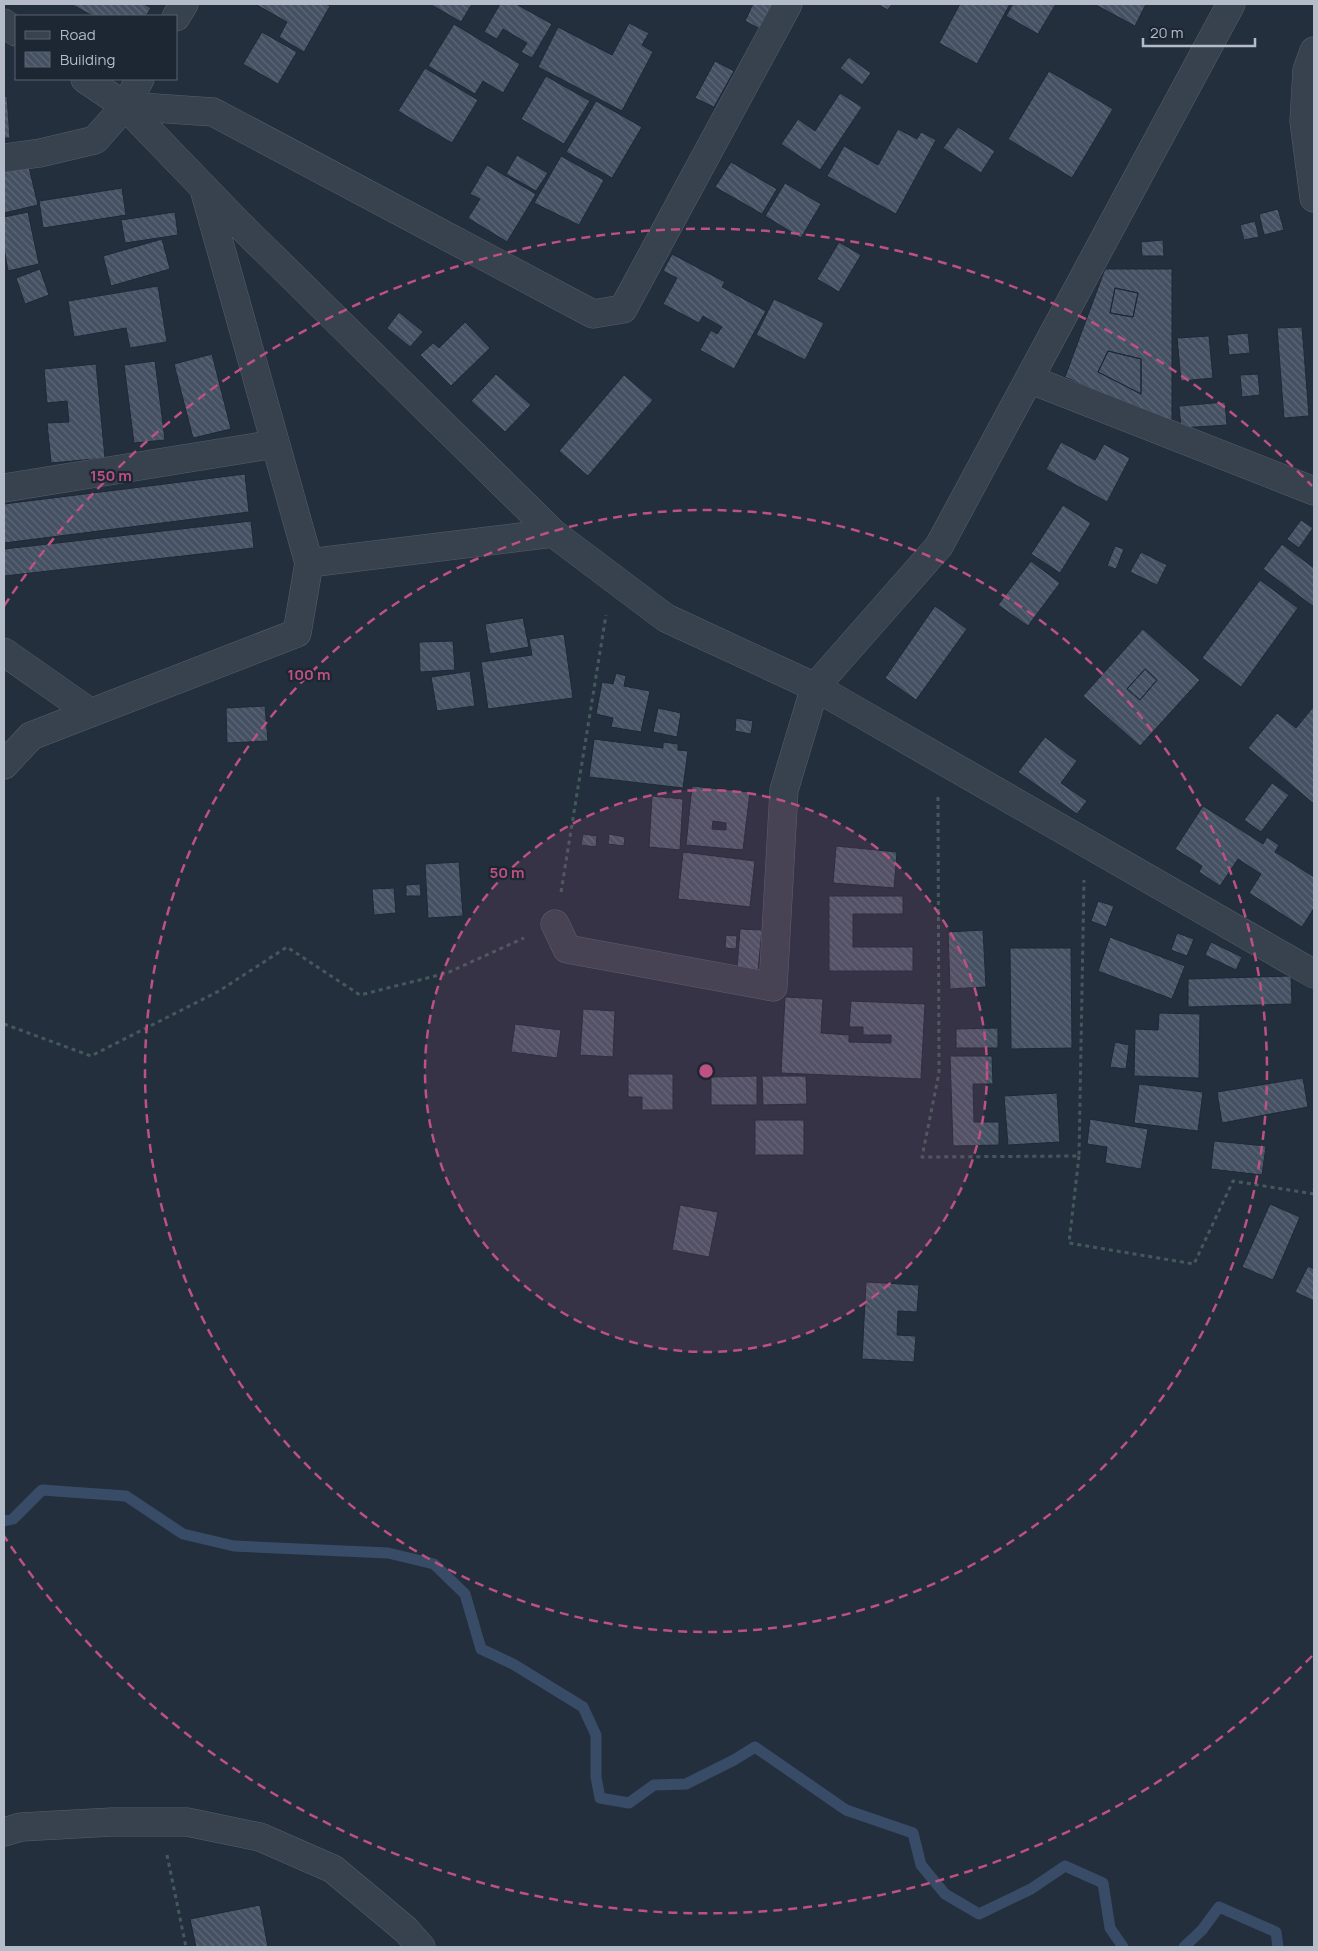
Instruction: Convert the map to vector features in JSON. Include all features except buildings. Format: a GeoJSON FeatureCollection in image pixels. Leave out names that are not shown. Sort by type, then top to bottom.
{"type":"FeatureCollection","features":[{"type":"Feature","properties":{"kind":"street"},"geometry":{"type":"LineString","coordinates":[[177,15],[184,4]]}},
{"type":"Feature","properties":{"kind":"street"},"geometry":{"type":"LineString","coordinates":[[125,106],[214,112],[593,314],[623,309],[788,4]]}},
{"type":"Feature","properties":{"kind":"street"},"geometry":{"type":"LineString","coordinates":[[556,924],[567,949],[773,987],[784,790],[815,686],[939,546],[1231,4]]}},
{"type":"Feature","properties":{"kind":"street"},"geometry":{"type":"LineString","coordinates":[[4,23],[15,31]]}},
{"type":"Feature","properties":{"kind":"street"},"geometry":{"type":"LineString","coordinates":[[1314,51],[1307,70],[1304,121],[1314,198]]}},
{"type":"Feature","properties":{"kind":"street"},"geometry":{"type":"LineString","coordinates":[[86,80],[125,106],[204,188],[553,533],[666,618],[815,686],[1314,974]]}},
{"type":"Feature","properties":{"kind":"street"},"geometry":{"type":"LineString","coordinates":[[4,158],[40,153],[95,140],[125,106],[139,80]]}},
{"type":"Feature","properties":{"kind":"street"},"geometry":{"type":"LineString","coordinates":[[4,764],[31,736],[297,632],[309,563],[204,188]]}},
{"type":"Feature","properties":{"kind":"street"},"geometry":{"type":"LineString","coordinates":[[1029,379],[1314,491]]}},
{"type":"Feature","properties":{"kind":"street"},"geometry":{"type":"LineString","coordinates":[[4,488],[275,444]]}},
{"type":"Feature","properties":{"kind":"street"},"geometry":{"type":"LineString","coordinates":[[309,563],[553,533]]}},
{"type":"Feature","properties":{"kind":"street"},"geometry":{"type":"LineString","coordinates":[[4,652],[91,713]]}},
{"type":"Feature","properties":{"kind":"street"},"geometry":{"type":"LineString","coordinates":[[4,1832],[21,1827],[112,1822],[187,1822],[260,1837],[333,1870],[406,1930],[421,1947]]}},
{"type":"Feature","properties":{"kind":"path"},"geometry":{"type":"LineString","coordinates":[[4,1024],[91,1056],[219,991],[286,947],[360,995],[447,973],[556,924],[612,577]]}},
{"type":"Feature","properties":{"kind":"path"},"geometry":{"type":"LineString","coordinates":[[938,757],[939,1073],[922,1157],[1079,1156]]}},
{"type":"Feature","properties":{"kind":"path"},"geometry":{"type":"LineString","coordinates":[[1084,840],[1079,1156],[1069,1243],[1194,1264],[1233,1181],[1314,1194],[1314,1189]]}},
{"type":"Feature","properties":{"kind":"path"},"geometry":{"type":"LineString","coordinates":[[160,1822],[186,1947]]}},
{"type":"Feature","properties":{"kind":"waterway"},"geometry":{"type":"LineString","coordinates":[[4,1521],[13,1519],[42,1490],[126,1496],[183,1534],[234,1546],[388,1553],[434,1564],[465,1594],[481,1649],[513,1664],[583,1707],[596,1735],[596,1777],[600,1798],[629,1803],[654,1785],[686,1784],[734,1760],[755,1747],[846,1810],[913,1833],[921,1865],[945,1894],[979,1914],[1031,1889],[1065,1866],[1103,1883],[1110,1928],[1123,1947]]}},
{"type":"Feature","properties":{"kind":"waterway"},"geometry":{"type":"LineString","coordinates":[[1184,1947],[1202,1930],[1219,1907],[1276,1932],[1278,1947]]}}]}
